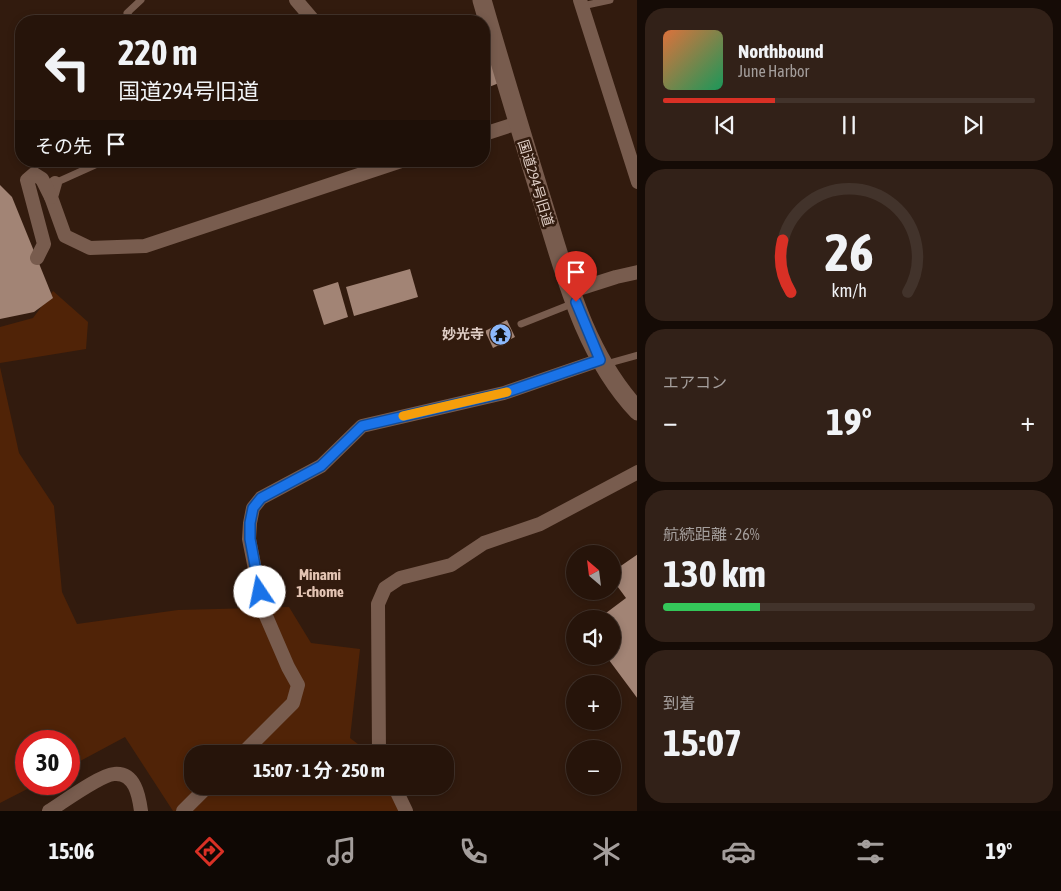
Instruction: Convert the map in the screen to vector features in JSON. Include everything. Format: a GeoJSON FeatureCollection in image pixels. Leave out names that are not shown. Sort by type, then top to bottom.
{"type":"FeatureCollection","features":[{"type":"Feature","properties":{"kind":"street"},"geometry":{"type":"LineString","coordinates":[[296,0],[309,15]]}},
{"type":"Feature","properties":{"kind":"street","name":"国道294号旧道"},"geometry":{"type":"LineString","coordinates":[[482,0],[486,15]]}},
{"type":"Feature","properties":{"kind":"street"},"geometry":{"type":"LineString","coordinates":[[581,3],[637,182]]}},
{"type":"Feature","properties":{"kind":"street","name":"国道294号旧道"},"geometry":{"type":"LineString","coordinates":[[490,27],[560,258],[574,297],[602,362],[618,388],[637,411]]}},
{"type":"Feature","properties":{"kind":"street"},"geometry":{"type":"LineString","coordinates":[[490,132],[518,123]]}},
{"type":"Feature","properties":{"kind":"street"},"geometry":{"type":"LineString","coordinates":[[37,258],[44,244],[27,180],[34,174],[53,190],[65,236],[90,248],[145,246],[382,167]]}},
{"type":"Feature","properties":{"kind":"street"},"geometry":{"type":"LineString","coordinates":[[574,297],[616,277],[637,272]]}},
{"type":"Feature","properties":{"kind":"street"},"geometry":{"type":"LineString","coordinates":[[251,745],[293,703],[298,685],[288,667],[263,609],[250,539],[250,523],[253,508],[261,498],[321,466],[362,426],[504,393],[602,362]]}},
{"type":"Feature","properties":{"kind":"street"},"geometry":{"type":"LineString","coordinates":[[379,745],[378,604],[385,588],[400,578],[451,565],[484,543],[540,524],[637,472]]}},
{"type":"Feature","properties":{"kind":"street"},"geometry":{"type":"LineString","coordinates":[[49,811],[102,778],[114,774],[125,776],[135,785],[140,811]]}},
{"type":"Feature","properties":{"kind":"street"},"geometry":{"type":"LineString","coordinates":[[183,811],[199,795]]}},
{"type":"Feature","properties":{"kind":"street"},"geometry":{"type":"LineString","coordinates":[[398,795],[406,811]]}},
{"type":"Feature","properties":{"kind":"lane"},"geometry":{"type":"LineString","coordinates":[[129,15],[127,12],[141,0]]}},
{"type":"Feature","properties":{"kind":"lane"},"geometry":{"type":"LineString","coordinates":[[581,3],[610,0]]}},
{"type":"Feature","properties":{"kind":"lane"},"geometry":{"type":"LineString","coordinates":[[53,190],[92,167]]}},
{"type":"Feature","properties":{"kind":"lane"},"geometry":{"type":"LineString","coordinates":[[521,324],[574,297]]}},
{"type":"Feature","properties":{"kind":"lane"},"geometry":{"type":"LineString","coordinates":[[602,362],[637,355]]}},
{"type":"Feature","properties":{"kind":"shaded area"},"geometry":{"type":"Polygon","coordinates":[[[53,291],[88,322],[86,349],[0,363],[0,327],[33,318],[53,291]]]}},
{"type":"Feature","properties":{"kind":"shaded area"},"geometry":{"type":"Polygon","coordinates":[[[0,367],[19,453],[54,506],[62,592],[77,624],[178,610],[289,607],[311,643],[360,649],[350,738],[359,745],[184,745],[184,795],[392,795],[399,811],[173,811],[125,737],[80,761],[80,730],[15,730],[16,795],[0,803],[0,367]]]}},
{"type":"Feature","properties":{"kind":"building"},"geometry":{"type":"Polygon","coordinates":[[[492,62],[499,83],[490,87],[490,63],[492,62]]]}},
{"type":"Feature","properties":{"kind":"building"},"geometry":{"type":"Polygon","coordinates":[[[0,185],[12,197],[53,298],[34,312],[0,319],[0,185]]]}},
{"type":"Feature","properties":{"kind":"building"},"geometry":{"type":"Polygon","coordinates":[[[410,269],[418,297],[354,316],[346,287],[410,269]]]}},
{"type":"Feature","properties":{"kind":"building"},"geometry":{"type":"Polygon","coordinates":[[[338,282],[348,317],[324,325],[313,290],[338,282]]]}},
{"type":"Feature","properties":{"kind":"building","name":"妙光寺"},"geometry":{"type":"Polygon","coordinates":[[[507,320],[515,337],[493,348],[485,331],[507,320]]]}},
{"type":"Feature","properties":{"kind":"building"},"geometry":{"type":"Polygon","coordinates":[[[637,555],[637,698],[613,665],[621,665],[621,610],[610,610],[626,598],[621,591],[621,566],[637,555]]]}},
{"type":"Feature","properties":{"kind":"slow traffic"},"geometry":{"type":"LineString","coordinates":[[403,416],[507,392]]}},
{"type":"Feature","properties":{"kind":"place","name":"妙光寺"},"geometry":{"type":"Point","coordinates":[500,334]}},
{"type":"Feature","properties":{"kind":"district","name":"Minami 1-chome"},"geometry":{"type":"Point","coordinates":[320,582]}},
{"type":"Feature","properties":{"kind":"route"},"geometry":{"type":"LineString","coordinates":[[260,592],[250,539],[250,523],[253,508],[261,498],[321,466],[362,426],[504,393],[600,360],[585,328],[576,302]]}}]}
